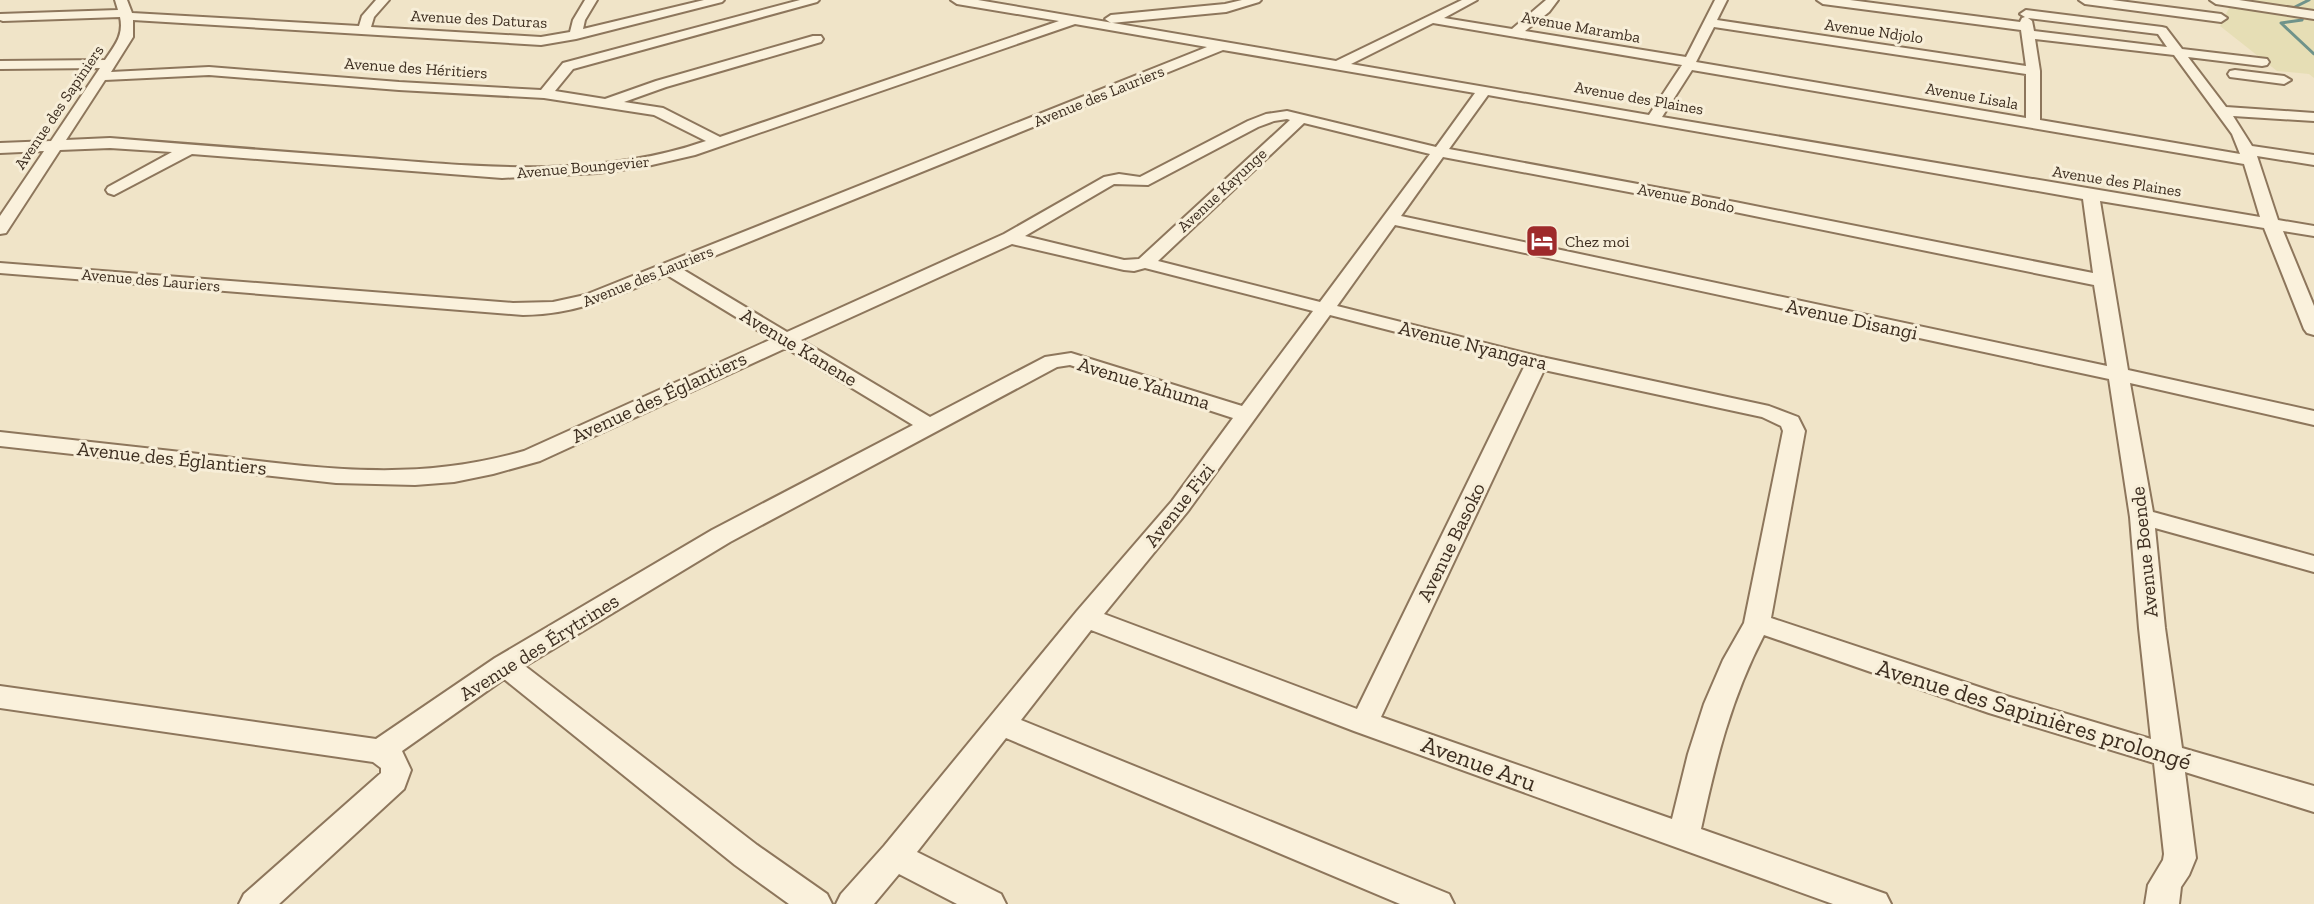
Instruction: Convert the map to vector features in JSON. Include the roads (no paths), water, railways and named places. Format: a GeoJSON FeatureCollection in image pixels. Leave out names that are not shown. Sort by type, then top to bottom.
{"type":"FeatureCollection","features":[{"type":"Feature","properties":{"kind":"street"},"geometry":{"type":"LineString","coordinates":[[3,17],[123,8],[137,0]]}},
{"type":"Feature","properties":{"kind":"street"},"geometry":{"type":"LineString","coordinates":[[364,29],[369,16],[383,0]]}},
{"type":"Feature","properties":{"kind":"street"},"geometry":{"type":"LineString","coordinates":[[576,35],[579,20],[591,0]]}},
{"type":"Feature","properties":{"kind":"street","name":"Avenue des Daturas"},"geometry":{"type":"LineString","coordinates":[[123,8],[334,27],[527,40],[576,35],[718,0]]}},
{"type":"Feature","properties":{"kind":"street"},"geometry":{"type":"LineString","coordinates":[[544,94],[553,88],[563,69],[568,66],[813,0]]}},
{"type":"Feature","properties":{"kind":"street","name":"Avenue des Plaines"},"geometry":{"type":"LineString","coordinates":[[957,0],[2091,195],[2314,231]]}},
{"type":"Feature","properties":{"kind":"street"},"geometry":{"type":"LineString","coordinates":[[1089,23],[1226,8],[1255,0]]}},
{"type":"Feature","properties":{"kind":"street"},"geometry":{"type":"LineString","coordinates":[[1336,66],[1471,0]]}},
{"type":"Feature","properties":{"kind":"street"},"geometry":{"type":"LineString","coordinates":[[1514,33],[1545,9],[1552,0]]}},
{"type":"Feature","properties":{"kind":"street"},"geometry":{"type":"LineString","coordinates":[[1653,119],[1689,64],[1721,0]]}},
{"type":"Feature","properties":{"kind":"street"},"geometry":{"type":"LineString","coordinates":[[1824,0],[2027,25],[2177,53],[2262,62]]}},
{"type":"Feature","properties":{"kind":"street"},"geometry":{"type":"LineString","coordinates":[[2027,0],[2027,25],[2033,71],[2033,124]]}},
{"type":"Feature","properties":{"kind":"street"},"geometry":{"type":"LineString","coordinates":[[2085,0],[2221,18]]}},
{"type":"Feature","properties":{"kind":"street"},"geometry":{"type":"LineString","coordinates":[[2216,0],[2314,15]]}},
{"type":"Feature","properties":{"kind":"street","name":"Avenue des Sapiniers"},"geometry":{"type":"LineString","coordinates":[[0,230],[55,144],[111,64],[129,32],[123,8]]}},
{"type":"Feature","properties":{"kind":"street"},"geometry":{"type":"LineString","coordinates":[[334,27],[369,16]]}},
{"type":"Feature","properties":{"kind":"street","name":"Avenue Maramba"},"geometry":{"type":"LineString","coordinates":[[1430,19],[1689,64]]}},
{"type":"Feature","properties":{"kind":"street","name":"Avenue Boungevier"},"geometry":{"type":"LineString","coordinates":[[0,148],[110,143],[502,173],[532,173],[630,165],[690,152],[1072,20]]}},
{"type":"Feature","properties":{"kind":"street","name":"Avenue Ndjolo"},"geometry":{"type":"LineString","coordinates":[[1711,23],[2033,71]]}},
{"type":"Feature","properties":{"kind":"street"},"geometry":{"type":"LineString","coordinates":[[2027,25],[2162,31],[2239,134],[2271,224],[2305,286],[2314,330]]}},
{"type":"Feature","properties":{"kind":"street"},"geometry":{"type":"LineString","coordinates":[[605,103],[661,84],[817,39]]}},
{"type":"Feature","properties":{"kind":"street","name":"Avenue des Lauriers"},"geometry":{"type":"LineString","coordinates":[[0,268],[546,310],[580,304],[1223,46]]}},
{"type":"Feature","properties":{"kind":"street"},"geometry":{"type":"LineString","coordinates":[[0,65],[111,64]]}},
{"type":"Feature","properties":{"kind":"street","name":"Avenue Lisala"},"geometry":{"type":"LineString","coordinates":[[1689,64],[2033,124],[2248,155],[2314,160]]}},
{"type":"Feature","properties":{"kind":"street"},"geometry":{"type":"LineString","coordinates":[[2189,68],[2284,80]]}},
{"type":"Feature","properties":{"kind":"street","name":"Avenue des Héritiers"},"geometry":{"type":"LineString","coordinates":[[102,76],[208,71],[544,94],[665,113],[719,142]]}},
{"type":"Feature","properties":{"kind":"street","name":"Avenue Fizi"},"geometry":{"type":"LineString","coordinates":[[853,904],[895,856],[1086,618],[1180,506],[1485,90]]}},
{"type":"Feature","properties":{"kind":"street"},"geometry":{"type":"LineString","coordinates":[[474,106],[493,92]]}},
{"type":"Feature","properties":{"kind":"street"},"geometry":{"type":"LineString","coordinates":[[2221,111],[2314,117]]}},
{"type":"Feature","properties":{"kind":"street","name":"Avenue Bondo"},"geometry":{"type":"LineString","coordinates":[[1271,117],[1282,115],[1300,118],[1439,152],[1746,209],[2103,281]]}},
{"type":"Feature","properties":{"kind":"street","name":"Avenue des Églantiers"},"geometry":{"type":"LineString","coordinates":[[0,439],[390,480],[455,476],[495,468],[531,456],[1010,238],[1110,180],[1119,178],[1142,182],[1212,144],[1271,117]]}},
{"type":"Feature","properties":{"kind":"street","name":"Avenue Kayunge"},"geometry":{"type":"LineString","coordinates":[[1145,263],[1300,118]]}},
{"type":"Feature","properties":{"kind":"street"},"geometry":{"type":"LineString","coordinates":[[114,190],[189,149]]}},
{"type":"Feature","properties":{"kind":"street","name":"Avenue Boende"},"geometry":{"type":"LineString","coordinates":[[2091,195],[2117,373],[2142,517],[2180,863],[2165,885],[2163,904]]}},
{"type":"Feature","properties":{"kind":"street","name":"Avenue Disangi"},"geometry":{"type":"LineString","coordinates":[[1391,219],[1632,273],[2117,373],[2314,418]]}},
{"type":"Feature","properties":{"kind":"street","name":"Avenue Nyangara"},"geometry":{"type":"LineString","coordinates":[[1010,238],[1134,266],[1145,263],[1537,362],[1769,412],[1790,422],[1794,431],[1757,623]]}},
{"type":"Feature","properties":{"kind":"street","name":"Avenue Kanene"},"geometry":{"type":"LineString","coordinates":[[667,268],[930,427]]}},
{"type":"Feature","properties":{"kind":"street","name":"Avenue Yahuma"},"geometry":{"type":"LineString","coordinates":[[1041,366],[1052,361],[1071,359],[1247,415]]}},
{"type":"Feature","properties":{"kind":"street","name":"Avenue Basoko"},"geometry":{"type":"LineString","coordinates":[[1365,723],[1537,362]]}},
{"type":"Feature","properties":{"kind":"street","name":"Avenue des Érytrines"},"geometry":{"type":"LineString","coordinates":[[380,751],[505,665],[721,536],[1041,366]]}},
{"type":"Feature","properties":{"kind":"street"},"geometry":{"type":"LineString","coordinates":[[2142,517],[2314,564]]}},
{"type":"Feature","properties":{"kind":"street","name":"Avenue Aru"},"geometry":{"type":"LineString","coordinates":[[1086,618],[1365,723],[1874,904]]}},
{"type":"Feature","properties":{"kind":"street"},"geometry":{"type":"LineString","coordinates":[[1684,836],[1702,754],[1718,704],[1737,660],[1757,623]]}},
{"type":"Feature","properties":{"kind":"street","name":"Avenue des Sapinières prolongé"},"geometry":{"type":"LineString","coordinates":[[1757,623],[1977,698],[2167,757],[2314,799]]}},
{"type":"Feature","properties":{"kind":"street"},"geometry":{"type":"LineString","coordinates":[[505,665],[746,855],[815,904]]}},
{"type":"Feature","properties":{"kind":"street"},"geometry":{"type":"LineString","coordinates":[[0,697],[380,751],[396,765],[397,772],[393,780],[256,904]]}},
{"type":"Feature","properties":{"kind":"street"},"geometry":{"type":"LineString","coordinates":[[1001,724],[1437,904]]}},
{"type":"Feature","properties":{"kind":"street"},"geometry":{"type":"LineString","coordinates":[[895,856],[989,904]]}},
{"type":"Feature","properties":{"kind":"waterway"},"geometry":{"type":"LineString","coordinates":[[2309,0],[2293,8],[2304,14],[2302,20],[2281,23],[2314,54]]}},
{"type":"Feature","properties":{"kind":"place","name":"Chez moi"},"geometry":{"type":"Point","coordinates":[1542,241]}}]}
